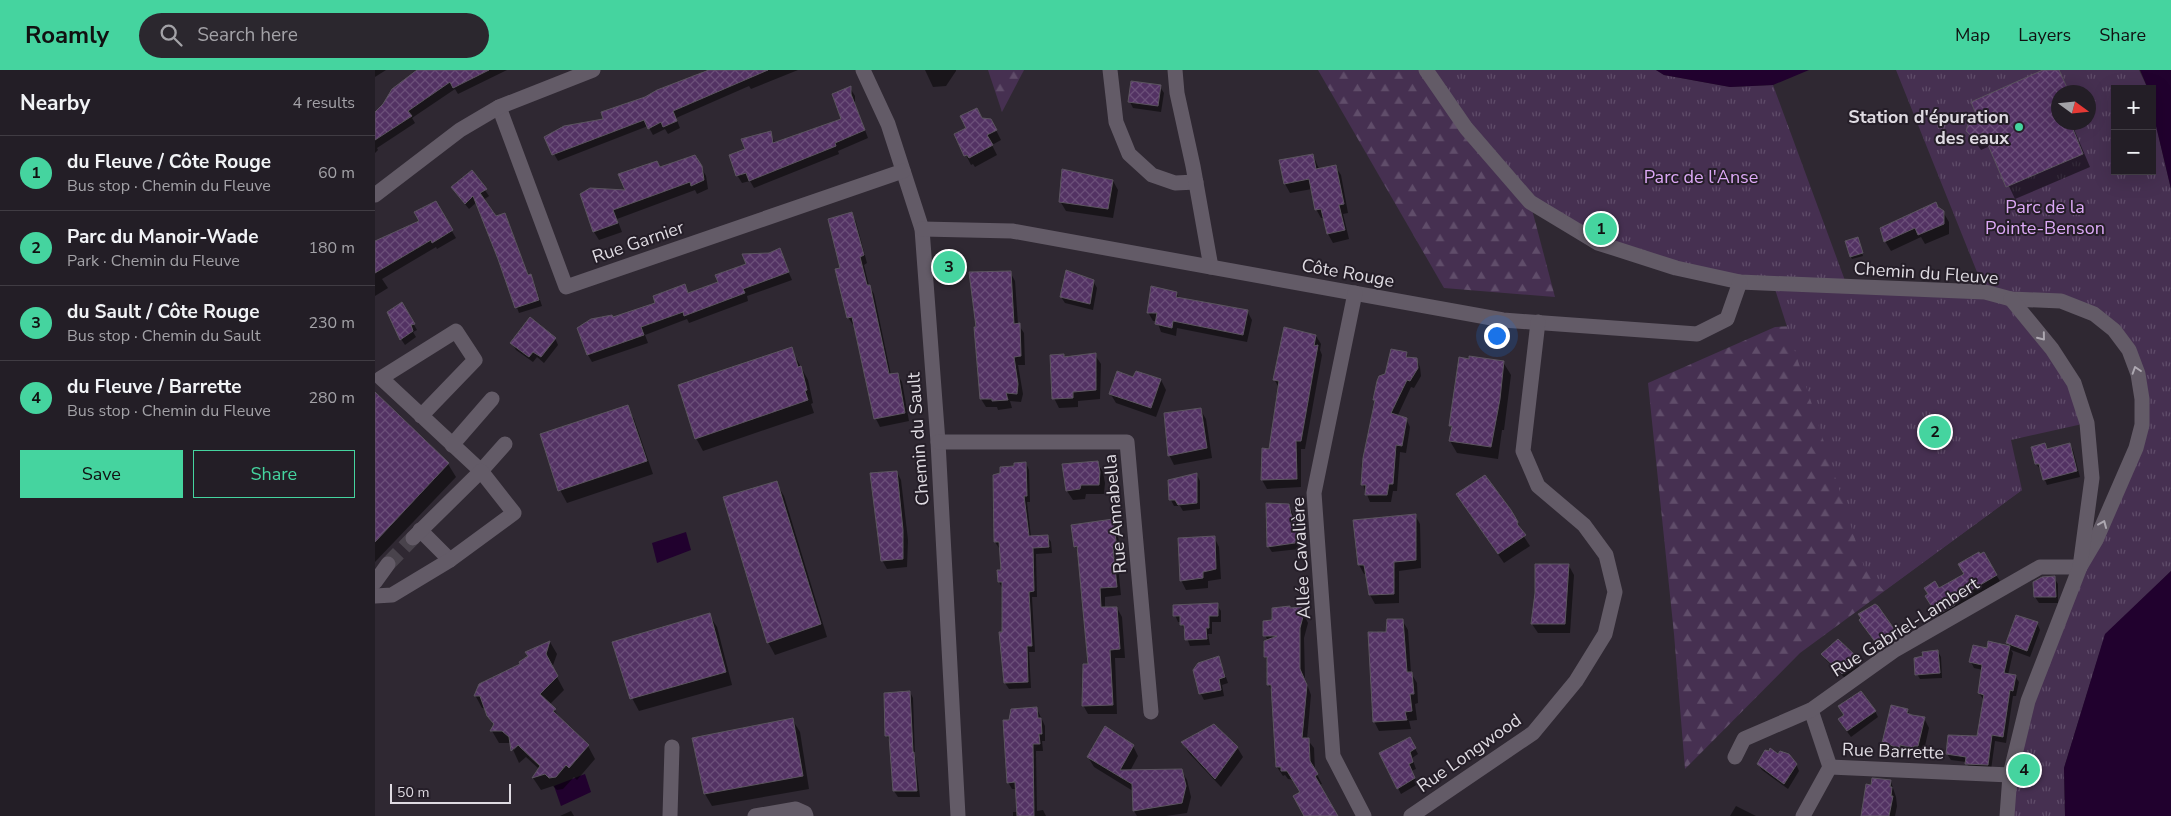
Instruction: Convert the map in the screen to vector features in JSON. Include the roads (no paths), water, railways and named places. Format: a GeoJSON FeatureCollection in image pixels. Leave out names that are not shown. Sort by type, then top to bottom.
{"type":"FeatureCollection","features":[{"type":"Feature","properties":{"kind":"street"},"geometry":{"type":"LineString","coordinates":[[375,195],[461,130],[499,107],[593,70]]}},
{"type":"Feature","properties":{"kind":"street","name":"Chemin du Sault"},"geometry":{"type":"LineString","coordinates":[[863,70],[888,124],[922,229],[938,442],[958,816]]}},
{"type":"Feature","properties":{"kind":"street"},"geometry":{"type":"LineString","coordinates":[[1110,70],[1116,122],[1129,154],[1152,174],[1175,183],[1196,182]]}},
{"type":"Feature","properties":{"kind":"street"},"geometry":{"type":"LineString","coordinates":[[1175,70],[1177,93],[1196,182],[1211,267]]}},
{"type":"Feature","properties":{"kind":"street","name":"Chemin du Fleuve"},"geometry":{"type":"LineString","coordinates":[[1426,70],[1466,128],[1530,202],[1598,243],[1676,268],[1740,282],[1985,292],[2011,299],[2052,349],[2073,383],[2087,423],[2092,478],[2080,567],[2028,700],[2010,775],[2007,816]]}},
{"type":"Feature","properties":{"kind":"street","name":"Rue Garnier"},"geometry":{"type":"LineString","coordinates":[[499,107],[566,287],[903,171]]}},
{"type":"Feature","properties":{"kind":"street","name":"Côte Rouge"},"geometry":{"type":"LineString","coordinates":[[922,229],[1012,231],[1503,320],[1697,334],[1727,318],[1740,282]]}},
{"type":"Feature","properties":{"kind":"street","name":"Allée Cavalière"},"geometry":{"type":"LineString","coordinates":[[1355,293],[1314,493],[1333,756],[1364,816]]}},
{"type":"Feature","properties":{"kind":"street"},"geometry":{"type":"LineString","coordinates":[[2011,299],[2061,301],[2094,314],[2114,330],[2129,350],[2138,374],[2142,399],[2142,425],[2136,448],[2097,540],[2080,567]]}},
{"type":"Feature","properties":{"kind":"street","name":"Rue Longwood"},"geometry":{"type":"LineString","coordinates":[[1411,816],[1533,733],[1577,681],[1605,634],[1615,592],[1606,555],[1584,525],[1538,486],[1523,451],[1538,322]]}},
{"type":"Feature","properties":{"kind":"street"},"geometry":{"type":"LineString","coordinates":[[375,596],[392,596],[450,560],[514,513],[481,471],[452,445],[421,416],[381,378],[456,331],[475,360],[421,416]]}},
{"type":"Feature","properties":{"kind":"street"},"geometry":{"type":"LineString","coordinates":[[452,445],[492,399]]}},
{"type":"Feature","properties":{"kind":"street","name":"Rue Annabella"},"geometry":{"type":"LineString","coordinates":[[938,442],[1127,442],[1151,712]]}},
{"type":"Feature","properties":{"kind":"street"},"geometry":{"type":"LineString","coordinates":[[450,560],[417,534],[481,471],[505,444]]}},
{"type":"Feature","properties":{"kind":"street"},"geometry":{"type":"LineString","coordinates":[[375,582],[389,564]]}},
{"type":"Feature","properties":{"kind":"street","name":"Rue Gabriel-Lambert"},"geometry":{"type":"LineString","coordinates":[[1735,757],[1744,739],[1811,710],[1895,650],[2040,567],[2080,567]]}},
{"type":"Feature","properties":{"kind":"street"},"geometry":{"type":"LineString","coordinates":[[1811,710],[1830,768]]}},
{"type":"Feature","properties":{"kind":"street"},"geometry":{"type":"LineString","coordinates":[[670,816],[672,747]]}},
{"type":"Feature","properties":{"kind":"street","name":"Rue Barrette"},"geometry":{"type":"LineString","coordinates":[[1803,816],[1830,768],[2010,775]]}},
{"type":"Feature","properties":{"kind":"street"},"geometry":{"type":"LineString","coordinates":[[755,816],[796,809],[807,816]]}},
{"type":"Feature","properties":{"kind":"tunnel"},"geometry":{"type":"LineString","coordinates":[[388,564],[413,538]]}},
{"type":"Feature","properties":{"kind":"place","name":"Station d'épuration des eaux"},"geometry":{"type":"Point","coordinates":[2019,127]}},
{"type":"Feature","properties":{"kind":"place","name":"du Fleuve / Côte Rouge"},"geometry":{"type":"Point","coordinates":[1601,229]}},
{"type":"Feature","properties":{"kind":"place","name":"du Sault / Côte Rouge"},"geometry":{"type":"Point","coordinates":[949,267]}},
{"type":"Feature","properties":{"kind":"place","name":"Parc du Manoir-Wade"},"geometry":{"type":"Point","coordinates":[1935,432]}},
{"type":"Feature","properties":{"kind":"place","name":"du Fleuve / Barrette"},"geometry":{"type":"Point","coordinates":[2024,770]}},
{"type":"Feature","properties":{"kind":"park label","name":"Parc de l'Anse"},"geometry":{"type":"Point","coordinates":[1701,177]}},
{"type":"Feature","properties":{"kind":"park label","name":"Parc de la Pointe-Benson"},"geometry":{"type":"Point","coordinates":[2045,217]}}]}
